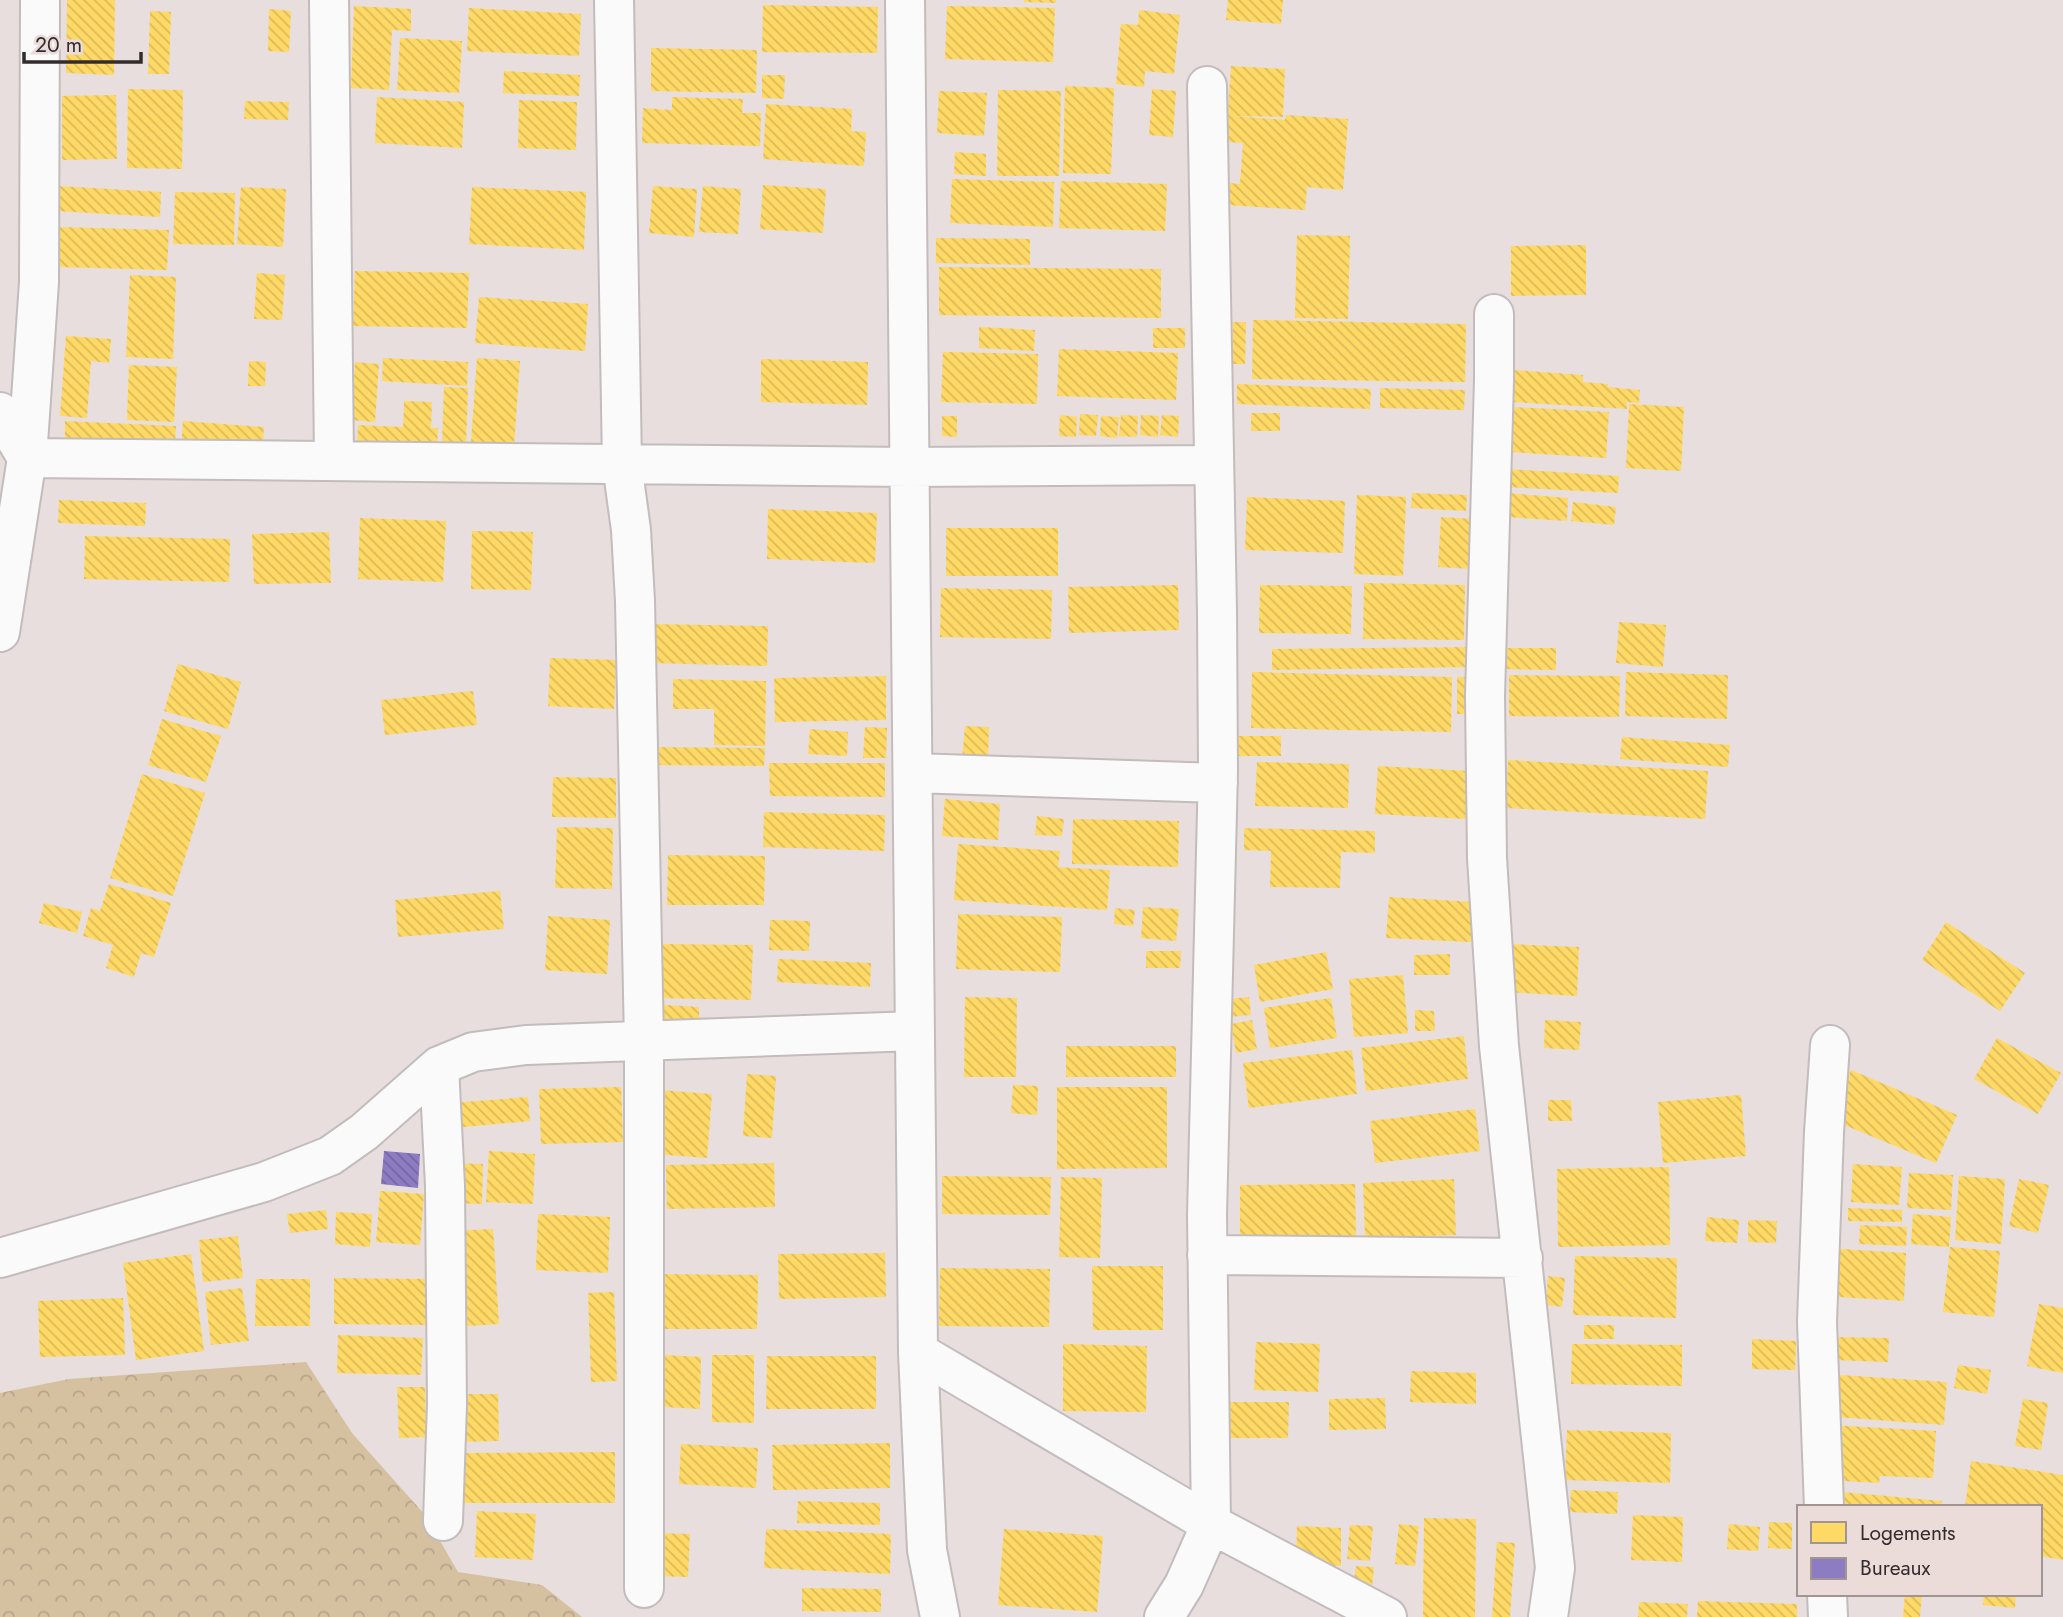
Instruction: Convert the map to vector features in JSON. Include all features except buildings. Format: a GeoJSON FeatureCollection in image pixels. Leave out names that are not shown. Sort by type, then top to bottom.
{"type":"FeatureCollection","features":[{"type":"Feature","properties":{"kind":"street"},"geometry":{"type":"LineString","coordinates":[[0,632],[27,458],[39,282],[40,0]]}},
{"type":"Feature","properties":{"kind":"street"},"geometry":{"type":"LineString","coordinates":[[329,0],[334,461]]}},
{"type":"Feature","properties":{"kind":"street"},"geometry":{"type":"LineString","coordinates":[[614,0],[622,464],[631,530],[635,601],[644,1042],[644,1588]]}},
{"type":"Feature","properties":{"kind":"street"},"geometry":{"type":"LineString","coordinates":[[905,0],[918,1352],[927,1550],[940,1617]]}},
{"type":"Feature","properties":{"kind":"street"},"geometry":{"type":"LineString","coordinates":[[1164,1617],[1184,1585],[1211,1524],[1207,1255],[1218,783],[1207,86]]}},
{"type":"Feature","properties":{"kind":"street"},"geometry":{"type":"LineString","coordinates":[[1494,314],[1485,696],[1487,858],[1499,1046],[1555,1568],[1548,1617]]}},
{"type":"Feature","properties":{"kind":"street"},"geometry":{"type":"LineString","coordinates":[[0,412],[27,458]]}},
{"type":"Feature","properties":{"kind":"street"},"geometry":{"type":"LineString","coordinates":[[27,458],[909,467],[1213,465]]}},
{"type":"Feature","properties":{"kind":"street"},"geometry":{"type":"LineString","coordinates":[[912,773],[1218,783]]}},
{"type":"Feature","properties":{"kind":"street"},"geometry":{"type":"LineString","coordinates":[[0,1258],[264,1182],[330,1156],[363,1132],[439,1066],[473,1052],[526,1045],[915,1031]]}},
{"type":"Feature","properties":{"kind":"street"},"geometry":{"type":"LineString","coordinates":[[1824,1505],[1817,1322],[1830,1045]]}},
{"type":"Feature","properties":{"kind":"street"},"geometry":{"type":"LineString","coordinates":[[439,1066],[445,1186],[447,1404],[443,1521]]}},
{"type":"Feature","properties":{"kind":"street"},"geometry":{"type":"LineString","coordinates":[[1207,1255],[1523,1258]]}},
{"type":"Feature","properties":{"kind":"street"},"geometry":{"type":"LineString","coordinates":[[918,1352],[1211,1524],[1387,1617]]}},
{"type":"Feature","properties":{"kind":"street"},"geometry":{"type":"LineString","coordinates":[[1827,1596],[1828,1617]]}},
{"type":"Feature","properties":{"kind":"green space"},"geometry":{"type":"Polygon","coordinates":[[[306,1362],[352,1433],[425,1515],[458,1572],[542,1585],[582,1617],[0,1617],[0,1393],[69,1379],[306,1362]]]}}]}
